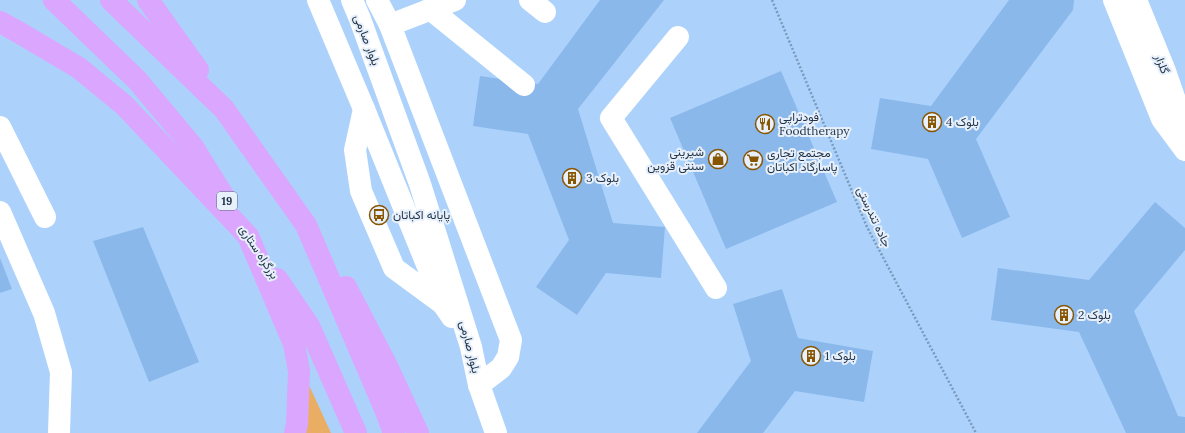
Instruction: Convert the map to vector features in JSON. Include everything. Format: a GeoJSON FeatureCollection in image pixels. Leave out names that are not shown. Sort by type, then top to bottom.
{"type":"FeatureCollection","features":[{"type":"Feature","properties":{"kind":"highway","name":"بزرگراه ستاری"},"geometry":{"type":"LineString","coordinates":[[54,0],[137,80],[193,146],[248,236],[309,326],[356,433]]}},
{"type":"Feature","properties":{"kind":"highway"},"geometry":{"type":"LineString","coordinates":[[111,0],[224,109]]}},
{"type":"Feature","properties":{"kind":"highway"},"geometry":{"type":"LineString","coordinates":[[148,0],[172,31],[224,109],[338,272],[387,366],[418,433]]}},
{"type":"Feature","properties":{"kind":"highway"},"geometry":{"type":"LineString","coordinates":[[0,22],[79,68],[124,106],[248,236],[294,344],[299,371],[297,424],[295,433]]}},
{"type":"Feature","properties":{"kind":"highway"},"geometry":{"type":"LineString","coordinates":[[306,225],[394,433]]}},
{"type":"Feature","properties":{"kind":"street"},"geometry":{"type":"LineString","coordinates":[[318,0],[443,304],[471,347]]}},
{"type":"Feature","properties":{"kind":"street","name":"بلوار صارمی"},"geometry":{"type":"LineString","coordinates":[[352,0],[420,184],[471,347],[479,385],[501,368],[508,357],[511,340],[390,25],[377,0]]}},
{"type":"Feature","properties":{"kind":"street"},"geometry":{"type":"LineString","coordinates":[[390,25],[455,0]]}},
{"type":"Feature","properties":{"kind":"street"},"geometry":{"type":"LineString","coordinates":[[1114,0],[1162,118],[1185,150]]}},
{"type":"Feature","properties":{"kind":"street","name":"گلزار"},"geometry":{"type":"LineString","coordinates":[[1136,0],[1165,71],[1185,129]]}},
{"type":"Feature","properties":{"kind":"street"},"geometry":{"type":"LineString","coordinates":[[430,9],[524,85]]}},
{"type":"Feature","properties":{"kind":"street"},"geometry":{"type":"LineString","coordinates":[[678,37],[611,118],[716,288]]}},
{"type":"Feature","properties":{"kind":"street"},"geometry":{"type":"LineString","coordinates":[[364,110],[355,150],[361,191],[394,268],[443,304]]}},
{"type":"Feature","properties":{"kind":"street"},"geometry":{"type":"LineString","coordinates":[[0,127],[45,216]]}},
{"type":"Feature","properties":{"kind":"street"},"geometry":{"type":"LineString","coordinates":[[0,212],[44,313],[61,372],[59,433]]}},
{"type":"Feature","properties":{"kind":"street"},"geometry":{"type":"LineString","coordinates":[[479,385],[496,433]]}},
{"type":"Feature","properties":{"kind":"path","name":"جاده تندرستی"},"geometry":{"type":"LineString","coordinates":[[772,0],[867,227],[976,433]]}},
{"type":"Feature","properties":{"kind":"shaded area"},"geometry":{"type":"Polygon","coordinates":[[[308,383],[331,433],[304,433],[308,383]]]}},
{"type":"Feature","properties":{"kind":"building","name":"بلوک 3"},"geometry":{"type":"Polygon","coordinates":[[[600,0],[664,0],[578,109],[613,223],[665,227],[661,278],[606,273],[577,315],[536,287],[569,240],[528,134],[473,126],[480,76],[538,84],[600,0]]]}},
{"type":"Feature","properties":{"kind":"building","name":"بلوک 4"},"geometry":{"type":"Polygon","coordinates":[[[1009,0],[1074,0],[1073,10],[976,139],[1010,217],[962,238],[928,159],[871,149],[880,98],[931,106],[1009,0]]]}},
{"type":"Feature","properties":{"kind":"building","name":"مجتمع تجاری پاسارگاد اکباتان"},"geometry":{"type":"Polygon","coordinates":[[[781,71],[837,202],[726,249],[670,118],[781,71]]]}},
{"type":"Feature","properties":{"kind":"building","name":"بلوک 2"},"geometry":{"type":"Polygon","coordinates":[[[1155,202],[1185,228],[1185,250],[1134,311],[1178,416],[1185,417],[1185,433],[1126,433],[1079,332],[991,320],[998,268],[1089,280],[1155,202]]]}},
{"type":"Feature","properties":{"kind":"building"},"geometry":{"type":"Polygon","coordinates":[[[143,227],[199,362],[149,382],[93,241],[143,227]]]}},
{"type":"Feature","properties":{"kind":"building"},"geometry":{"type":"Polygon","coordinates":[[[0,258],[12,289],[0,293],[0,258]]]}},
{"type":"Feature","properties":{"kind":"building","name":"بلوک 1"},"geometry":{"type":"Polygon","coordinates":[[[782,289],[798,338],[873,351],[864,402],[795,391],[763,433],[697,433],[751,361],[733,304],[782,289]]]}},
{"type":"Feature","properties":{"kind":"place","name":"بلوک 4"},"geometry":{"type":"Point","coordinates":[932,122]}},
{"type":"Feature","properties":{"kind":"place","name":"فودتراپی Foodtherapy"},"geometry":{"type":"Point","coordinates":[765,124]}},
{"type":"Feature","properties":{"kind":"place","name":"شیرینی سنتی قزوین"},"geometry":{"type":"Point","coordinates":[718,159]}},
{"type":"Feature","properties":{"kind":"place","name":"مجتمع تجاری پاسارگاد اکباتان"},"geometry":{"type":"Point","coordinates":[753,160]}},
{"type":"Feature","properties":{"kind":"place","name":"بلوک 3"},"geometry":{"type":"Point","coordinates":[572,178]}},
{"type":"Feature","properties":{"kind":"place","name":"پایانه اکباتان"},"geometry":{"type":"Point","coordinates":[379,215]}},
{"type":"Feature","properties":{"kind":"place","name":"بلوک 2"},"geometry":{"type":"Point","coordinates":[1064,315]}},
{"type":"Feature","properties":{"kind":"place","name":"بلوک 1"},"geometry":{"type":"Point","coordinates":[811,356]}}]}
